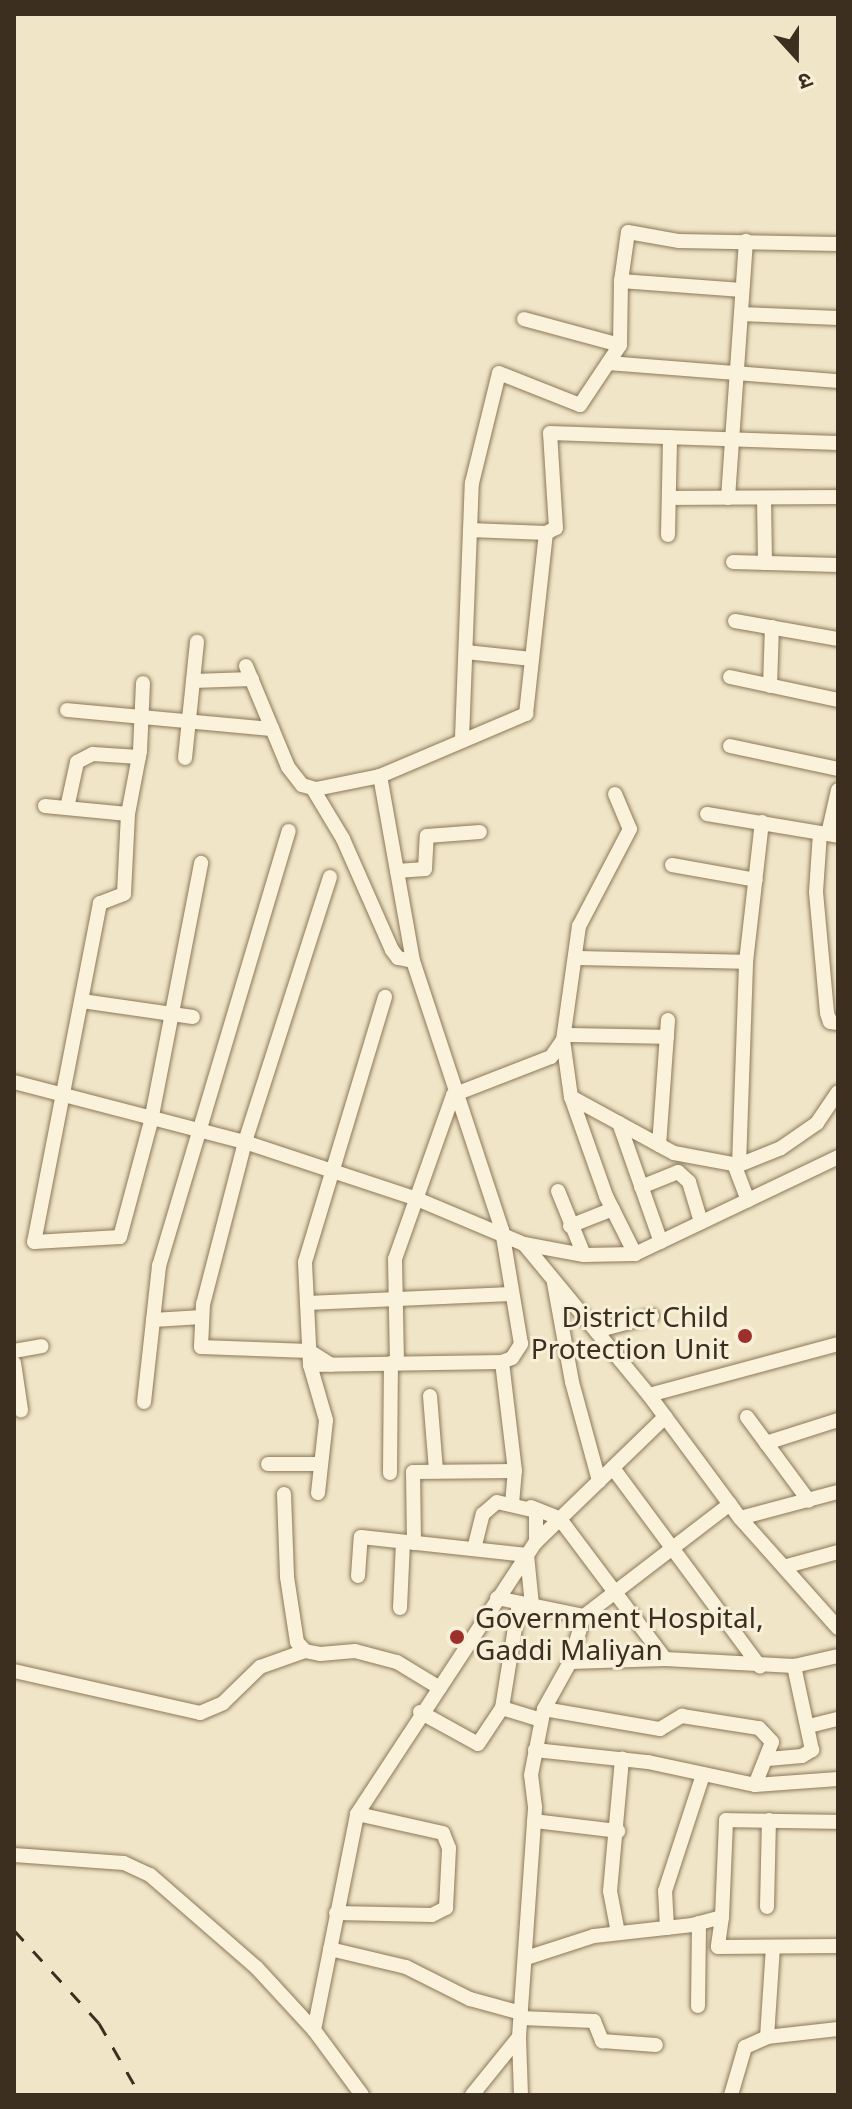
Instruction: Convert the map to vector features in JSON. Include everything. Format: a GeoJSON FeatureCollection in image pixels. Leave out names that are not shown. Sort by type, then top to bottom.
{"type":"FeatureCollection","features":[{"type":"Feature","properties":{"kind":"street"},"geometry":{"type":"LineString","coordinates":[[462,738],[472,483],[499,373],[580,405],[620,345],[621,281],[628,232],[679,241],[838,244]]}},
{"type":"Feature","properties":{"kind":"street"},"geometry":{"type":"LineString","coordinates":[[728,498],[746,241]]}},
{"type":"Feature","properties":{"kind":"street"},"geometry":{"type":"LineString","coordinates":[[621,281],[742,290]]}},
{"type":"Feature","properties":{"kind":"street"},"geometry":{"type":"LineString","coordinates":[[741,314],[838,318]]}},
{"type":"Feature","properties":{"kind":"street"},"geometry":{"type":"LineString","coordinates":[[524,319],[620,345]]}},
{"type":"Feature","properties":{"kind":"street"},"geometry":{"type":"LineString","coordinates":[[608,363],[838,381]]}},
{"type":"Feature","properties":{"kind":"street"},"geometry":{"type":"LineString","coordinates":[[470,530],[546,533],[556,528],[550,433],[838,443]]}},
{"type":"Feature","properties":{"kind":"street"},"geometry":{"type":"LineString","coordinates":[[668,535],[670,437]]}},
{"type":"Feature","properties":{"kind":"street"},"geometry":{"type":"LineString","coordinates":[[669,498],[838,497]]}},
{"type":"Feature","properties":{"kind":"street"},"geometry":{"type":"LineString","coordinates":[[764,498],[765,563]]}},
{"type":"Feature","properties":{"kind":"street"},"geometry":{"type":"LineString","coordinates":[[313,789],[380,776],[462,738],[526,714],[546,533]]}},
{"type":"Feature","properties":{"kind":"street"},"geometry":{"type":"LineString","coordinates":[[733,562],[838,565]]}},
{"type":"Feature","properties":{"kind":"street"},"geometry":{"type":"LineString","coordinates":[[735,621],[838,639]]}},
{"type":"Feature","properties":{"kind":"street"},"geometry":{"type":"LineString","coordinates":[[770,686],[772,627]]}},
{"type":"Feature","properties":{"kind":"street"},"geometry":{"type":"LineString","coordinates":[[185,758],[197,642]]}},
{"type":"Feature","properties":{"kind":"street"},"geometry":{"type":"LineString","coordinates":[[466,652],[532,659]]}},
{"type":"Feature","properties":{"kind":"street"},"geometry":{"type":"LineString","coordinates":[[193,681],[249,672],[295,779],[313,789],[347,847],[392,950],[398,958],[413,961]]}},
{"type":"Feature","properties":{"kind":"street"},"geometry":{"type":"LineString","coordinates":[[730,677],[838,700]]}},
{"type":"Feature","properties":{"kind":"street"},"geometry":{"type":"LineString","coordinates":[[143,683],[139,757],[128,814],[124,894],[100,903],[34,1242],[120,1237],[151,1121],[201,863]]}},
{"type":"Feature","properties":{"kind":"street"},"geometry":{"type":"LineString","coordinates":[[67,710],[272,729]]}},
{"type":"Feature","properties":{"kind":"street"},"geometry":{"type":"LineString","coordinates":[[730,746],[838,769]]}},
{"type":"Feature","properties":{"kind":"street"},"geometry":{"type":"LineString","coordinates":[[67,808],[77,762],[93,754],[139,757]]}},
{"type":"Feature","properties":{"kind":"street"},"geometry":{"type":"LineString","coordinates":[[330,877],[245,1142],[202,1317],[201,1347],[309,1358],[331,1365],[502,1362],[512,1358],[521,1344],[502,1230],[453,1095],[413,961],[380,776]]}},
{"type":"Feature","properties":{"kind":"street"},"geometry":{"type":"LineString","coordinates":[[838,790],[816,892],[827,1013],[830,1022],[838,1023]]}},
{"type":"Feature","properties":{"kind":"street"},"geometry":{"type":"LineString","coordinates":[[615,794],[630,829],[579,926],[564,1038],[571,1097],[613,1209],[635,1254]]}},
{"type":"Feature","properties":{"kind":"street"},"geometry":{"type":"LineString","coordinates":[[45,806],[128,814]]}},
{"type":"Feature","properties":{"kind":"street"},"geometry":{"type":"LineString","coordinates":[[707,814],[829,834]]}},
{"type":"Feature","properties":{"kind":"street"},"geometry":{"type":"LineString","coordinates":[[748,1200],[736,1164],[746,962],[762,822]]}},
{"type":"Feature","properties":{"kind":"street"},"geometry":{"type":"LineString","coordinates":[[144,1402],[159,1266],[201,1134],[289,831]]}},
{"type":"Feature","properties":{"kind":"street"},"geometry":{"type":"LineString","coordinates":[[397,871],[425,869],[427,836],[480,832]]}},
{"type":"Feature","properties":{"kind":"street"},"geometry":{"type":"LineString","coordinates":[[672,865],[756,880]]}},
{"type":"Feature","properties":{"kind":"street"},"geometry":{"type":"LineString","coordinates":[[575,958],[746,962]]}},
{"type":"Feature","properties":{"kind":"street"},"geometry":{"type":"LineString","coordinates":[[318,1493],[326,1420],[309,1358],[305,1262],[385,997]]}},
{"type":"Feature","properties":{"kind":"street"},"geometry":{"type":"LineString","coordinates":[[82,1001],[171,1017],[193,1017]]}},
{"type":"Feature","properties":{"kind":"street"},"geometry":{"type":"LineString","coordinates":[[659,1145],[668,1020]]}},
{"type":"Feature","properties":{"kind":"street"},"geometry":{"type":"LineString","coordinates":[[564,1038],[667,1037]]}},
{"type":"Feature","properties":{"kind":"street"},"geometry":{"type":"LineString","coordinates":[[390,1473],[395,1259],[453,1095],[551,1057],[564,1038]]}},
{"type":"Feature","properties":{"kind":"street"},"geometry":{"type":"LineString","coordinates":[[14,1082],[201,1134],[245,1142],[502,1230],[524,1244],[649,1395],[740,1518],[787,1566],[838,1628]]}},
{"type":"Feature","properties":{"kind":"street"},"geometry":{"type":"LineString","coordinates":[[571,1097],[674,1153],[736,1164],[781,1148],[817,1123],[838,1092]]}},
{"type":"Feature","properties":{"kind":"street"},"geometry":{"type":"LineString","coordinates":[[619,1123],[661,1242]]}},
{"type":"Feature","properties":{"kind":"street"},"geometry":{"type":"LineString","coordinates":[[524,1244],[584,1255],[635,1254],[837,1162]]}},
{"type":"Feature","properties":{"kind":"street"},"geometry":{"type":"LineString","coordinates":[[641,1187],[678,1172],[689,1182],[701,1222]]}},
{"type":"Feature","properties":{"kind":"street"},"geometry":{"type":"LineString","coordinates":[[558,1191],[584,1255]]}},
{"type":"Feature","properties":{"kind":"street"},"geometry":{"type":"LineString","coordinates":[[570,1226],[613,1209]]}},
{"type":"Feature","properties":{"kind":"street"},"geometry":{"type":"LineString","coordinates":[[553,1279],[572,1382],[599,1481]]}},
{"type":"Feature","properties":{"kind":"street"},"geometry":{"type":"LineString","coordinates":[[307,1303],[511,1294]]}},
{"type":"Feature","properties":{"kind":"street"},"geometry":{"type":"LineString","coordinates":[[596,1331],[652,1316]]}},
{"type":"Feature","properties":{"kind":"street"},"geometry":{"type":"LineString","coordinates":[[153,1320],[202,1317]]}},
{"type":"Feature","properties":{"kind":"street"},"geometry":{"type":"LineString","coordinates":[[649,1395],[838,1344]]}},
{"type":"Feature","properties":{"kind":"street"},"geometry":{"type":"LineString","coordinates":[[14,1351],[42,1346]]}},
{"type":"Feature","properties":{"kind":"street"},"geometry":{"type":"LineString","coordinates":[[502,1362],[515,1471],[512,1504]]}},
{"type":"Feature","properties":{"kind":"street"},"geometry":{"type":"LineString","coordinates":[[14,1363],[21,1410]]}},
{"type":"Feature","properties":{"kind":"street"},"geometry":{"type":"LineString","coordinates":[[430,1396],[436,1471]]}},
{"type":"Feature","properties":{"kind":"street"},"geometry":{"type":"LineString","coordinates":[[314,2030],[357,1814],[420,1712],[440,1688],[536,1542],[665,1417]]}},
{"type":"Feature","properties":{"kind":"street"},"geometry":{"type":"LineString","coordinates":[[747,1417],[809,1501]]}},
{"type":"Feature","properties":{"kind":"street"},"geometry":{"type":"LineString","coordinates":[[766,1443],[838,1420]]}},
{"type":"Feature","properties":{"kind":"street"},"geometry":{"type":"LineString","coordinates":[[268,1464],[319,1464]]}},
{"type":"Feature","properties":{"kind":"street"},"geometry":{"type":"LineString","coordinates":[[613,1468],[760,1667]]}},
{"type":"Feature","properties":{"kind":"street"},"geometry":{"type":"LineString","coordinates":[[400,1608],[413,1472],[515,1471]]}},
{"type":"Feature","properties":{"kind":"street"},"geometry":{"type":"LineString","coordinates":[[740,1518],[838,1492]]}},
{"type":"Feature","properties":{"kind":"street"},"geometry":{"type":"LineString","coordinates":[[284,1494],[287,1577],[297,1642],[305,1651]]}},
{"type":"Feature","properties":{"kind":"street"},"geometry":{"type":"LineString","coordinates":[[474,1549],[487,1506],[512,1504],[531,1507],[560,1519],[665,1659]]}},
{"type":"Feature","properties":{"kind":"street"},"geometry":{"type":"LineString","coordinates":[[521,2095],[519,2037],[534,1821],[531,1775],[542,1714],[570,1662],[584,1616],[730,1504]]}},
{"type":"Feature","properties":{"kind":"street"},"geometry":{"type":"LineString","coordinates":[[531,1507],[537,1514],[536,1542]]}},
{"type":"Feature","properties":{"kind":"street"},"geometry":{"type":"LineString","coordinates":[[358,1576],[361,1537],[527,1555]]}},
{"type":"Feature","properties":{"kind":"street"},"geometry":{"type":"LineString","coordinates":[[787,1566],[838,1552]]}},
{"type":"Feature","properties":{"kind":"street"},"geometry":{"type":"LineString","coordinates":[[420,1712],[478,1744],[502,1708],[525,1604],[527,1555]]}},
{"type":"Feature","properties":{"kind":"street"},"geometry":{"type":"LineString","coordinates":[[497,1598],[584,1616]]}},
{"type":"Feature","properties":{"kind":"street"},"geometry":{"type":"LineString","coordinates":[[14,1671],[200,1713],[223,1703],[260,1667],[305,1651],[377,1656],[440,1688]]}},
{"type":"Feature","properties":{"kind":"street"},"geometry":{"type":"LineString","coordinates":[[570,1662],[665,1659],[760,1667],[794,1666],[838,1656]]}},
{"type":"Feature","properties":{"kind":"street"},"geometry":{"type":"LineString","coordinates":[[768,1759],[809,1754],[809,1726],[794,1666]]}},
{"type":"Feature","properties":{"kind":"street"},"geometry":{"type":"LineString","coordinates":[[502,1708],[660,1729],[682,1716],[759,1728],[770,1736],[768,1759],[755,1785]]}},
{"type":"Feature","properties":{"kind":"street"},"geometry":{"type":"LineString","coordinates":[[809,1726],[838,1719]]}},
{"type":"Feature","properties":{"kind":"street"},"geometry":{"type":"LineString","coordinates":[[535,1750],[622,1759],[755,1785],[838,1779]]}},
{"type":"Feature","properties":{"kind":"street"},"geometry":{"type":"LineString","coordinates":[[618,1933],[610,1891],[618,1831],[622,1759]]}},
{"type":"Feature","properties":{"kind":"street"},"geometry":{"type":"LineString","coordinates":[[667,1928],[665,1891],[703,1775]]}},
{"type":"Feature","properties":{"kind":"street"},"geometry":{"type":"LineString","coordinates":[[336,1913],[440,1915],[446,1908],[449,1848],[443,1833],[357,1814]]}},
{"type":"Feature","properties":{"kind":"street"},"geometry":{"type":"LineString","coordinates":[[838,1822],[726,1820],[718,1947],[838,1946]]}},
{"type":"Feature","properties":{"kind":"street"},"geometry":{"type":"LineString","coordinates":[[767,1907],[769,1820]]}},
{"type":"Feature","properties":{"kind":"street"},"geometry":{"type":"LineString","coordinates":[[534,1821],[618,1831]]}},
{"type":"Feature","properties":{"kind":"street"},"geometry":{"type":"LineString","coordinates":[[14,1855],[124,1863],[150,1875],[256,1967],[314,2030],[362,2095]]}},
{"type":"Feature","properties":{"kind":"street"},"geometry":{"type":"LineString","coordinates":[[526,1958],[618,1933],[667,1928],[722,1917]]}},
{"type":"Feature","properties":{"kind":"street"},"geometry":{"type":"LineString","coordinates":[[698,2006],[699,1923]]}},
{"type":"Feature","properties":{"kind":"street"},"geometry":{"type":"LineString","coordinates":[[767,2037],[773,1947]]}},
{"type":"Feature","properties":{"kind":"street"},"geometry":{"type":"LineString","coordinates":[[330,1949],[406,1967],[470,1999],[521,2016],[594,2021],[602,2041],[656,2045]]}},
{"type":"Feature","properties":{"kind":"street"},"geometry":{"type":"LineString","coordinates":[[731,2095],[745,2047],[767,2037],[838,2029]]}},
{"type":"Feature","properties":{"kind":"street"},"geometry":{"type":"LineString","coordinates":[[472,2095],[519,2037]]}},
{"type":"Feature","properties":{"kind":"railway"},"geometry":{"type":"LineString","coordinates":[[14,1930],[99,2023],[140,2095]]}},
{"type":"Feature","properties":{"kind":"place","name":"District Child Protection Unit"},"geometry":{"type":"Point","coordinates":[745,1336]}},
{"type":"Feature","properties":{"kind":"place","name":"Government Hospital, Gaddi Maliyan"},"geometry":{"type":"Point","coordinates":[457,1637]}}]}
